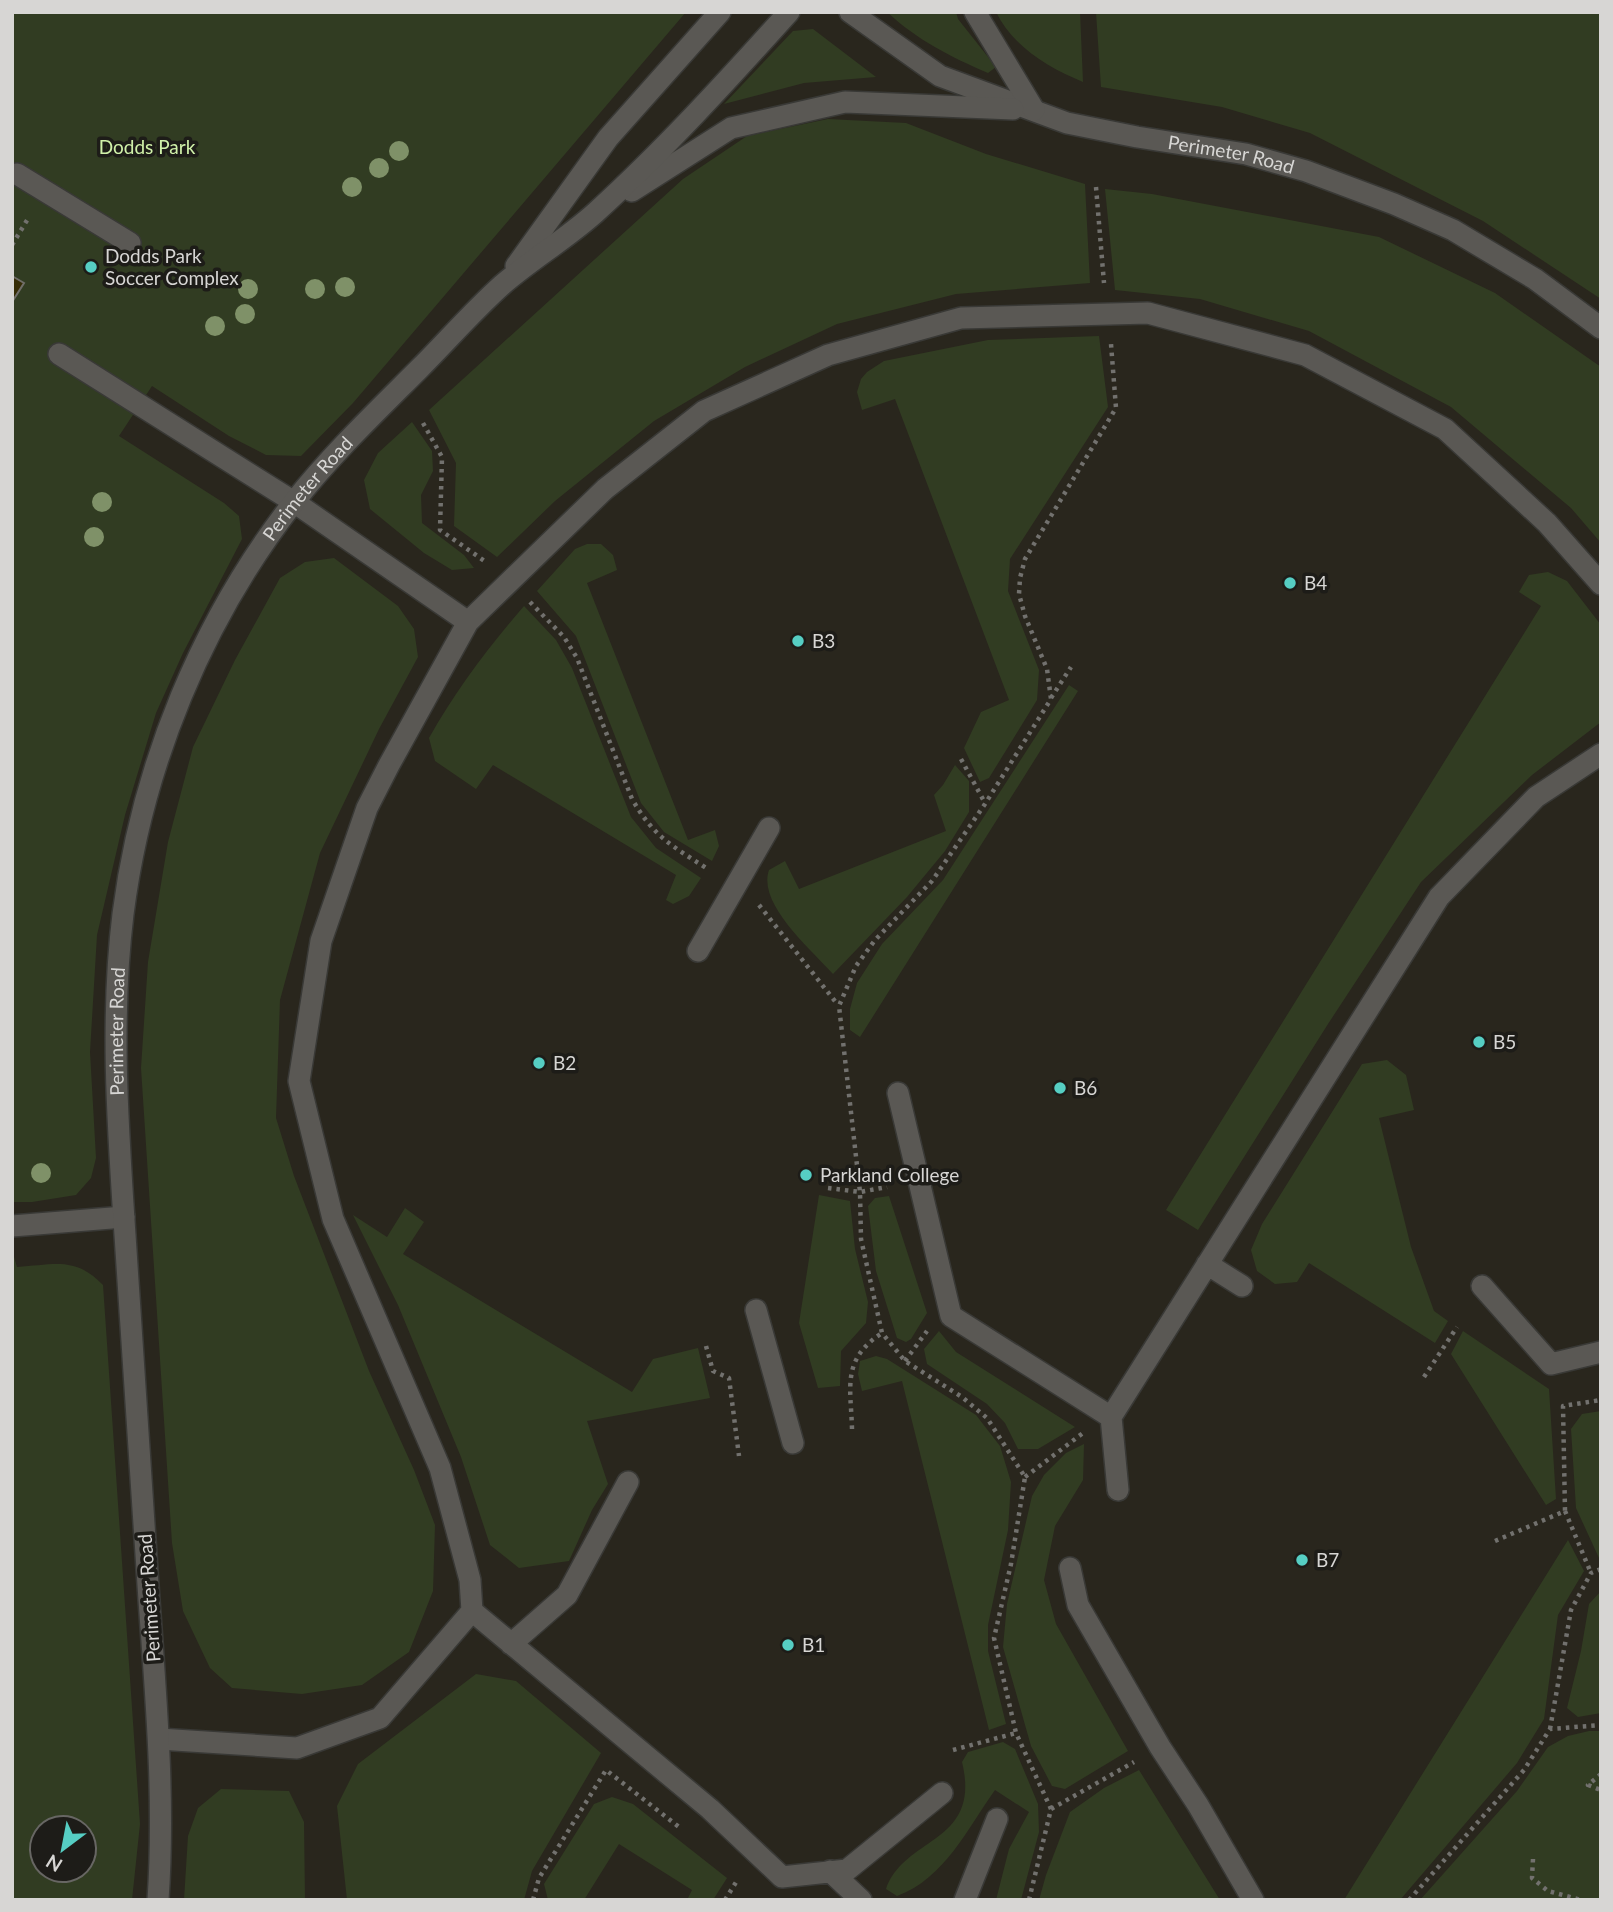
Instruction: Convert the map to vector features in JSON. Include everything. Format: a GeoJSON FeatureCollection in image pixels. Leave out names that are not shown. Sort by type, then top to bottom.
{"type":"FeatureCollection","features":[{"type":"Feature","properties":{"kind":"street","name":"Perimeter Road"},"geometry":{"type":"LineString","coordinates":[[502,285],[608,138],[720,12]]}},
{"type":"Feature","properties":{"kind":"street","name":"Perimeter Road"},"geometry":{"type":"LineString","coordinates":[[158,1900],[159,1739],[118,1124],[116,989],[124,910],[140,826],[161,751],[191,674],[216,621],[252,561],[295,502],[335,454],[502,285],[589,218],[654,158],[789,12]]}},
{"type":"Feature","properties":{"kind":"street","name":"Perimeter Road"},"geometry":{"type":"LineString","coordinates":[[850,12],[940,76],[1068,123],[1246,154],[1306,171],[1394,204],[1453,230],[1523,272],[1601,328]]}},
{"type":"Feature","properties":{"kind":"street"},"geometry":{"type":"LineString","coordinates":[[975,12],[1034,110]]}},
{"type":"Feature","properties":{"kind":"street"},"geometry":{"type":"LineString","coordinates":[[589,218],[731,128],[845,102],[1034,110]]}},
{"type":"Feature","properties":{"kind":"street"},"geometry":{"type":"LineString","coordinates":[[17,174],[130,243]]}},
{"type":"Feature","properties":{"kind":"street"},"geometry":{"type":"LineString","coordinates":[[159,1739],[297,1748],[380,1718],[472,1611],[470,1580],[440,1468],[333,1219],[299,1081],[321,941],[367,808],[468,622],[605,489],[704,411],[828,355],[961,318],[1147,313],[1305,355],[1445,429],[1547,523],[1601,584]]}},
{"type":"Feature","properties":{"kind":"street"},"geometry":{"type":"LineString","coordinates":[[59,354],[295,502],[468,622]]}},
{"type":"Feature","properties":{"kind":"street"},"geometry":{"type":"LineString","coordinates":[[1118,1490],[1111,1417],[1439,897],[1536,797],[1601,754]]}},
{"type":"Feature","properties":{"kind":"street"},"geometry":{"type":"LineString","coordinates":[[698,951],[769,828]]}},
{"type":"Feature","properties":{"kind":"street"},"geometry":{"type":"LineString","coordinates":[[898,1093],[951,1315],[1111,1417]]}},
{"type":"Feature","properties":{"kind":"street"},"geometry":{"type":"LineString","coordinates":[[12,1226],[124,1217]]}},
{"type":"Feature","properties":{"kind":"street"},"geometry":{"type":"LineString","coordinates":[[1207,1264],[1242,1286]]}},
{"type":"Feature","properties":{"kind":"street"},"geometry":{"type":"LineString","coordinates":[[1482,1286],[1550,1364],[1601,1352]]}},
{"type":"Feature","properties":{"kind":"street"},"geometry":{"type":"LineString","coordinates":[[756,1310],[793,1443]]}},
{"type":"Feature","properties":{"kind":"street"},"geometry":{"type":"LineString","coordinates":[[511,1644],[567,1595],[628,1482]]}},
{"type":"Feature","properties":{"kind":"street"},"geometry":{"type":"LineString","coordinates":[[1070,1568],[1078,1605],[1253,1900]]}},
{"type":"Feature","properties":{"kind":"street"},"geometry":{"type":"LineString","coordinates":[[472,1611],[710,1809],[782,1877],[847,1870],[942,1793]]}},
{"type":"Feature","properties":{"kind":"street"},"geometry":{"type":"LineString","coordinates":[[965,1900],[997,1819]]}},
{"type":"Feature","properties":{"kind":"street"},"geometry":{"type":"LineString","coordinates":[[830,1871],[860,1900]]}},
{"type":"Feature","properties":{"kind":"path"},"geometry":{"type":"LineString","coordinates":[[1096,187],[1104,284]]}},
{"type":"Feature","properties":{"kind":"path"},"geometry":{"type":"LineString","coordinates":[[12,245],[35,208]]}},
{"type":"Feature","properties":{"kind":"path"},"geometry":{"type":"LineString","coordinates":[[1051,699],[1047,670],[1025,617],[1019,594],[1020,578],[1025,559],[1116,408],[1110,335]]}},
{"type":"Feature","properties":{"kind":"path"},"geometry":{"type":"LineString","coordinates":[[423,422],[442,457],[440,530],[487,563]]}},
{"type":"Feature","properties":{"kind":"path"},"geometry":{"type":"LineString","coordinates":[[529,601],[564,637],[577,658],[632,799],[644,819],[654,832],[706,868]]}},
{"type":"Feature","properties":{"kind":"path"},"geometry":{"type":"LineString","coordinates":[[1029,1900],[1051,1809],[1016,1733],[994,1638],[1011,1564],[1025,1477],[987,1418],[962,1396],[905,1361],[882,1334],[862,1239],[860,1192],[839,1006],[845,987],[862,957],[932,881],[985,804],[1071,667]]}},
{"type":"Feature","properties":{"kind":"path"},"geometry":{"type":"LineString","coordinates":[[961,760],[985,804]]}},
{"type":"Feature","properties":{"kind":"path"},"geometry":{"type":"LineString","coordinates":[[754,899],[839,1006]]}},
{"type":"Feature","properties":{"kind":"path"},"geometry":{"type":"LineString","coordinates":[[828,1188],[860,1192],[887,1187]]}},
{"type":"Feature","properties":{"kind":"path"},"geometry":{"type":"LineString","coordinates":[[905,1361],[933,1324]]}},
{"type":"Feature","properties":{"kind":"path"},"geometry":{"type":"LineString","coordinates":[[1424,1377],[1457,1327]]}},
{"type":"Feature","properties":{"kind":"path"},"geometry":{"type":"LineString","coordinates":[[852,1429],[851,1370],[856,1357],[882,1334]]}},
{"type":"Feature","properties":{"kind":"path"},"geometry":{"type":"LineString","coordinates":[[706,1346],[713,1371],[729,1378],[739,1456]]}},
{"type":"Feature","properties":{"kind":"path"},"geometry":{"type":"LineString","coordinates":[[1591,1573],[1565,1511],[1563,1406],[1601,1400]]}},
{"type":"Feature","properties":{"kind":"path"},"geometry":{"type":"LineString","coordinates":[[1025,1477],[1080,1435],[1111,1417]]}},
{"type":"Feature","properties":{"kind":"path"},"geometry":{"type":"LineString","coordinates":[[1495,1541],[1565,1511]]}},
{"type":"Feature","properties":{"kind":"path"},"geometry":{"type":"LineString","coordinates":[[1409,1900],[1524,1770],[1550,1729],[1571,1610],[1591,1573],[1601,1569]]}},
{"type":"Feature","properties":{"kind":"path"},"geometry":{"type":"LineString","coordinates":[[1550,1729],[1601,1725]]}},
{"type":"Feature","properties":{"kind":"path"},"geometry":{"type":"LineString","coordinates":[[953,1750],[1016,1733]]}},
{"type":"Feature","properties":{"kind":"path"},"geometry":{"type":"LineString","coordinates":[[1051,1809],[1134,1762]]}},
{"type":"Feature","properties":{"kind":"path"},"geometry":{"type":"LineString","coordinates":[[533,1900],[539,1878],[606,1770],[689,1835]]}},
{"type":"Feature","properties":{"kind":"path"},"geometry":{"type":"LineString","coordinates":[[1601,1774],[1588,1785],[1601,1790]]}},
{"type":"Feature","properties":{"kind":"path"},"geometry":{"type":"LineString","coordinates":[[1533,1859],[1532,1878],[1548,1891],[1581,1900]]}},
{"type":"Feature","properties":{"kind":"path"},"geometry":{"type":"LineString","coordinates":[[725,1900],[741,1875]]}},
{"type":"Feature","properties":{"kind":"shaded area","name":"Parkland College"},"geometry":{"type":"Polygon","coordinates":[[[326,12],[1601,12],[1601,1900],[12,1900],[12,521],[326,12]]]}},
{"type":"Feature","properties":{"kind":"green space","name":"Dodds Park"},"geometry":{"type":"Polygon","coordinates":[[[12,12],[686,12],[353,403],[301,456],[266,455],[229,436],[152,386],[119,436],[224,503],[239,516],[242,539],[183,653],[156,713],[125,815],[97,935],[90,1052],[96,1158],[91,1178],[76,1195],[32,1202],[12,1202],[12,12]]]}},
{"type":"Feature","properties":{"kind":"green space"},"geometry":{"type":"Polygon","coordinates":[[[887,12],[956,12],[958,19],[996,67],[988,73],[948,54],[910,31],[887,12]]]}},
{"type":"Feature","properties":{"kind":"green space"},"geometry":{"type":"Polygon","coordinates":[[[996,12],[1080,12],[1083,82],[1033,55],[1012,36],[996,12]]]}},
{"type":"Feature","properties":{"kind":"green space"},"geometry":{"type":"Polygon","coordinates":[[[1096,12],[1601,12],[1601,299],[1483,221],[1310,133],[1222,107],[1101,87],[1096,12]]]}},
{"type":"Feature","properties":{"kind":"green space"},"geometry":{"type":"Polygon","coordinates":[[[813,29],[876,77],[804,83],[724,104],[793,31],[813,29]]]}},
{"type":"Feature","properties":{"kind":"green space"},"geometry":{"type":"Polygon","coordinates":[[[828,119],[906,123],[986,154],[1085,184],[1090,283],[956,294],[837,324],[745,367],[654,421],[555,501],[497,557],[454,526],[456,463],[429,410],[683,179],[747,136],[828,119]]]}},
{"type":"Feature","properties":{"kind":"green space"},"geometry":{"type":"Polygon","coordinates":[[[1105,189],[1152,194],[1379,237],[1495,293],[1601,367],[1601,543],[1571,508],[1451,407],[1309,331],[1200,299],[1115,290],[1105,189]]]}},
{"type":"Feature","properties":{"kind":"green space"},"geometry":{"type":"Polygon","coordinates":[[[1099,336],[1108,407],[1010,559],[1008,591],[1039,670],[1037,700],[989,778],[980,782],[964,748],[981,712],[1009,700],[895,399],[862,410],[857,392],[861,379],[867,372],[884,361],[988,340],[1099,336]]]}},
{"type":"Feature","properties":{"kind":"green space"},"geometry":{"type":"Polygon","coordinates":[[[412,422],[432,451],[433,471],[421,495],[422,523],[464,555],[474,568],[452,570],[424,553],[370,509],[364,480],[378,453],[412,422]]]}},
{"type":"Feature","properties":{"kind":"green space"},"geometry":{"type":"Polygon","coordinates":[[[587,544],[601,544],[613,555],[617,570],[587,583],[688,840],[715,830],[719,846],[712,861],[664,832],[641,803],[576,636],[537,591],[575,549],[587,544]]]}},
{"type":"Feature","properties":{"kind":"green space"},"geometry":{"type":"Polygon","coordinates":[[[334,558],[398,606],[414,629],[418,657],[379,729],[320,853],[280,1000],[276,1118],[294,1176],[369,1371],[414,1470],[435,1525],[433,1591],[409,1652],[362,1685],[302,1694],[232,1688],[210,1668],[183,1611],[172,1543],[141,1068],[148,962],[168,842],[193,747],[235,660],[280,578],[305,562],[334,558]]]}},
{"type":"Feature","properties":{"kind":"green space"},"geometry":{"type":"Polygon","coordinates":[[[1548,572],[1567,581],[1601,625],[1601,722],[1532,775],[1421,882],[1198,1230],[1166,1210],[1541,606],[1519,592],[1529,575],[1548,572]]]}},
{"type":"Feature","properties":{"kind":"green space"},"geometry":{"type":"Polygon","coordinates":[[[524,606],[556,640],[572,668],[631,817],[656,848],[701,878],[689,896],[673,904],[666,900],[676,875],[493,765],[476,789],[435,761],[429,738],[473,670],[524,606]]]}},
{"type":"Feature","properties":{"kind":"green space"},"geometry":{"type":"Polygon","coordinates":[[[1069,685],[1078,691],[860,1037],[850,1030],[850,1009],[857,983],[882,944],[943,880],[1069,685]]]}},
{"type":"Feature","properties":{"kind":"green space"},"geometry":{"type":"Polygon","coordinates":[[[955,765],[969,781],[969,812],[945,851],[907,897],[833,974],[800,940],[778,912],[767,883],[769,870],[785,861],[799,889],[946,831],[934,795],[955,765]]]}},
{"type":"Feature","properties":{"kind":"green space"},"geometry":{"type":"Polygon","coordinates":[[[1387,1060],[1406,1075],[1414,1110],[1379,1118],[1411,1247],[1434,1311],[1448,1321],[1435,1343],[1309,1263],[1297,1282],[1275,1284],[1257,1271],[1251,1250],[1262,1224],[1362,1064],[1387,1060]]]}},
{"type":"Feature","properties":{"kind":"green space"},"geometry":{"type":"Polygon","coordinates":[[[819,1195],[850,1201],[855,1249],[868,1302],[866,1323],[841,1351],[840,1386],[818,1388],[799,1323],[819,1195]]]}},
{"type":"Feature","properties":{"kind":"green space"},"geometry":{"type":"Polygon","coordinates":[[[889,1196],[927,1313],[911,1339],[906,1342],[897,1338],[876,1271],[868,1206],[875,1198],[889,1196]]]}},
{"type":"Feature","properties":{"kind":"green space"},"geometry":{"type":"Polygon","coordinates":[[[405,1208],[424,1222],[403,1254],[632,1392],[653,1359],[698,1348],[710,1398],[587,1421],[608,1484],[592,1510],[569,1561],[519,1568],[490,1545],[461,1457],[398,1305],[353,1215],[387,1237],[405,1208]]]}},
{"type":"Feature","properties":{"kind":"green space"},"geometry":{"type":"Polygon","coordinates":[[[12,1250],[17,1267],[53,1264],[73,1266],[93,1276],[103,1285],[140,1824],[132,1900],[12,1900],[12,1250]]]}},
{"type":"Feature","properties":{"kind":"green space"},"geometry":{"type":"Polygon","coordinates":[[[939,1331],[956,1352],[1075,1427],[1038,1449],[1018,1449],[1005,1423],[987,1404],[927,1364],[924,1349],[939,1331]]]}},
{"type":"Feature","properties":{"kind":"green space"},"geometry":{"type":"Polygon","coordinates":[[[1463,1331],[1549,1389],[1556,1499],[1546,1505],[1451,1354],[1463,1331]]]}},
{"type":"Feature","properties":{"kind":"green space"},"geometry":{"type":"Polygon","coordinates":[[[876,1356],[887,1359],[976,1415],[1000,1446],[1011,1482],[1008,1530],[988,1625],[988,1651],[1006,1724],[989,1730],[902,1381],[862,1391],[858,1374],[860,1361],[876,1356]]]}},
{"type":"Feature","properties":{"kind":"green space"},"geometry":{"type":"Polygon","coordinates":[[[1601,1411],[1599,1558],[1576,1508],[1571,1429],[1582,1414],[1601,1411]]]}},
{"type":"Feature","properties":{"kind":"green space"},"geometry":{"type":"Polygon","coordinates":[[[1084,1444],[1083,1480],[1055,1526],[1044,1580],[1056,1624],[1128,1751],[1065,1789],[1052,1786],[1031,1746],[1003,1647],[1007,1604],[1032,1496],[1044,1475],[1066,1453],[1084,1444]]]}},
{"type":"Feature","properties":{"kind":"green space"},"geometry":{"type":"Polygon","coordinates":[[[1568,1540],[1584,1571],[1558,1615],[1544,1719],[1517,1763],[1400,1900],[1344,1900],[1568,1540]]]}},
{"type":"Feature","properties":{"kind":"green space"},"geometry":{"type":"Polygon","coordinates":[[[1601,1591],[1601,1713],[1578,1717],[1567,1708],[1589,1604],[1601,1591]]]}},
{"type":"Feature","properties":{"kind":"green space"},"geometry":{"type":"Polygon","coordinates":[[[476,1674],[516,1681],[601,1753],[532,1871],[524,1900],[347,1900],[337,1806],[358,1764],[476,1674]]]}},
{"type":"Feature","properties":{"kind":"green space"},"geometry":{"type":"Polygon","coordinates":[[[1601,1731],[1601,1900],[1420,1900],[1517,1791],[1548,1747],[1568,1736],[1601,1731]]]}},
{"type":"Feature","properties":{"kind":"green space"},"geometry":{"type":"Polygon","coordinates":[[[1003,1742],[1015,1749],[1038,1804],[1039,1832],[1021,1900],[996,1900],[1009,1849],[1029,1812],[995,1790],[954,1851],[929,1877],[897,1896],[886,1889],[895,1872],[908,1858],[951,1824],[961,1809],[965,1789],[962,1762],[968,1752],[1003,1742]]]}},
{"type":"Feature","properties":{"kind":"green space"},"geometry":{"type":"Polygon","coordinates":[[[1139,1770],[1220,1900],[1039,1900],[1070,1812],[1104,1788],[1139,1770]]]}},
{"type":"Feature","properties":{"kind":"green space"},"geometry":{"type":"Polygon","coordinates":[[[221,1789],[289,1791],[304,1822],[305,1900],[184,1900],[188,1836],[198,1808],[221,1789]]]}},
{"type":"Feature","properties":{"kind":"green space"},"geometry":{"type":"Polygon","coordinates":[[[612,1797],[633,1804],[727,1878],[713,1900],[687,1900],[692,1890],[619,1844],[584,1900],[548,1900],[544,1884],[594,1804],[612,1797]]]}},
{"type":"Feature","properties":{"kind":"building"},"geometry":{"type":"Polygon","coordinates":[[[12,276],[24,283],[12,302],[12,276]]]}},
{"type":"Feature","properties":{"kind":"place","name":"Dodds Park Soccer Complex"},"geometry":{"type":"Point","coordinates":[91,267]}},
{"type":"Feature","properties":{"kind":"place","name":"B4"},"geometry":{"type":"Point","coordinates":[1290,583]}},
{"type":"Feature","properties":{"kind":"place","name":"B3"},"geometry":{"type":"Point","coordinates":[798,641]}},
{"type":"Feature","properties":{"kind":"place","name":"B5"},"geometry":{"type":"Point","coordinates":[1479,1042]}},
{"type":"Feature","properties":{"kind":"place","name":"B2"},"geometry":{"type":"Point","coordinates":[539,1063]}},
{"type":"Feature","properties":{"kind":"place","name":"B6"},"geometry":{"type":"Point","coordinates":[1060,1088]}},
{"type":"Feature","properties":{"kind":"place","name":"Parkland College"},"geometry":{"type":"Point","coordinates":[806,1175]}},
{"type":"Feature","properties":{"kind":"place","name":"B7"},"geometry":{"type":"Point","coordinates":[1302,1560]}},
{"type":"Feature","properties":{"kind":"place","name":"B1"},"geometry":{"type":"Point","coordinates":[788,1645]}}]}
